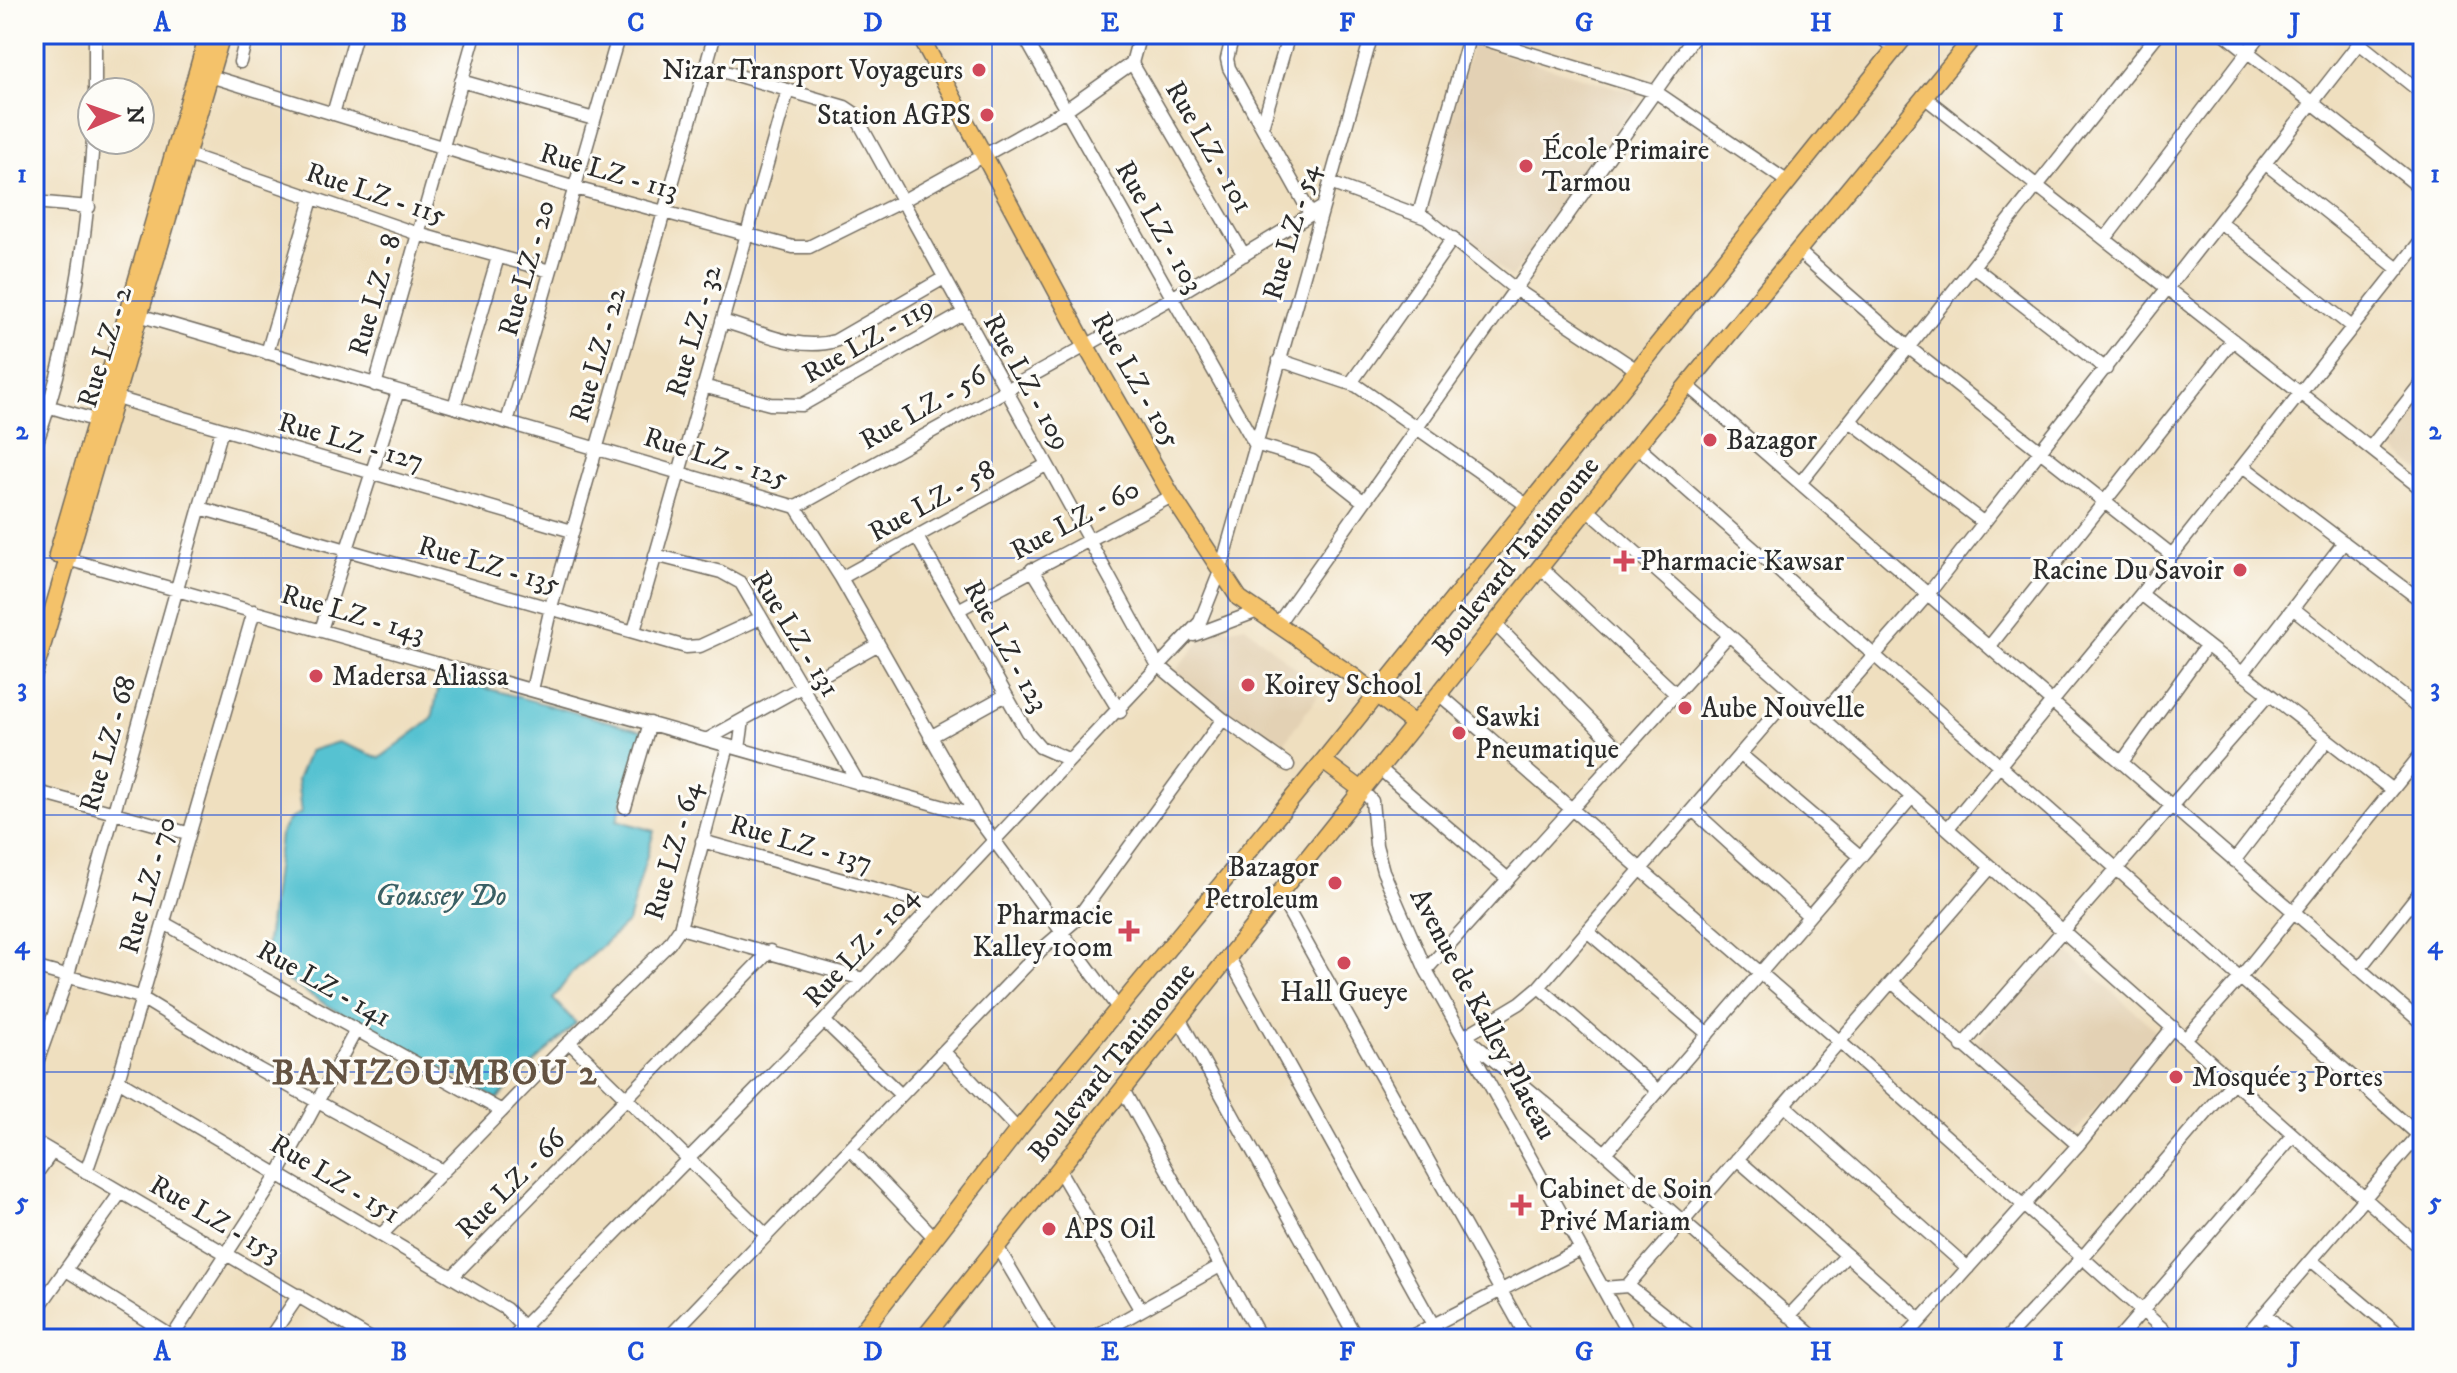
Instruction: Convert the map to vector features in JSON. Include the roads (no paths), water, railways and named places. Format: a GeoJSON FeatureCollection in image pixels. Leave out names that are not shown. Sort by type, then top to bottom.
{"type":"FeatureCollection","features":[{"type":"Feature","properties":{"kind":"main road","name":"Rue LZ - 2"},"geometry":{"type":"LineString","coordinates":[[106,424],[208,34]]}},
{"type":"Feature","properties":{"kind":"main road","name":"Rue LZ - 2"},"geometry":{"type":"LineString","coordinates":[[34,637],[142,316],[222,34]]}},
{"type":"Feature","properties":{"kind":"main road","name":"Rue LZ - 105"},"geometry":{"type":"LineString","coordinates":[[919,34],[1086,346],[1172,496],[1239,598],[1414,724]]}},
{"type":"Feature","properties":{"kind":"main road","name":"Boulevard Tanimoune"},"geometry":{"type":"LineString","coordinates":[[856,1339],[1018,1130],[1323,761],[1907,34]]}},
{"type":"Feature","properties":{"kind":"main road","name":"Boulevard Tanimoune"},"geometry":{"type":"LineString","coordinates":[[923,1339],[1637,446],[1976,34]]}},
{"type":"Feature","properties":{"kind":"main road","name":"Rue LZ - 2"},"geometry":{"type":"LineString","coordinates":[[34,674],[62,558]]}},
{"type":"Feature","properties":{"kind":"main road"},"geometry":{"type":"LineString","coordinates":[[1323,761],[1362,790]]}},
{"type":"Feature","properties":{"kind":"street"},"geometry":{"type":"LineString","coordinates":[[95,34],[95,76]]}},
{"type":"Feature","properties":{"kind":"street"},"geometry":{"type":"LineString","coordinates":[[240,62],[247,34]]}},
{"type":"Feature","properties":{"kind":"street"},"geometry":{"type":"LineString","coordinates":[[333,114],[356,34]]}},
{"type":"Feature","properties":{"kind":"street","name":"Rue LZ - 8"},"geometry":{"type":"LineString","coordinates":[[375,385],[475,34]]}},
{"type":"Feature","properties":{"kind":"street"},"geometry":{"type":"LineString","coordinates":[[595,34],[618,37]]}},
{"type":"Feature","properties":{"kind":"street","name":"Rue LZ - 22"},"geometry":{"type":"LineString","coordinates":[[532,690],[572,531],[715,34]]}},
{"type":"Feature","properties":{"kind":"street","name":"Rue LZ - 103"},"geometry":{"type":"LineString","coordinates":[[1023,34],[1255,444]]}},
{"type":"Feature","properties":{"kind":"street"},"geometry":{"type":"LineString","coordinates":[[1132,63],[1140,34]]}},
{"type":"Feature","properties":{"kind":"street"},"geometry":{"type":"LineString","coordinates":[[1233,34],[1227,59],[1229,68],[1311,215]]}},
{"type":"Feature","properties":{"kind":"street"},"geometry":{"type":"LineString","coordinates":[[1262,127],[1289,34]]}},
{"type":"Feature","properties":{"kind":"street","name":"Rue LZ - 54"},"geometry":{"type":"LineString","coordinates":[[1221,569],[1372,34]]}},
{"type":"Feature","properties":{"kind":"street"},"geometry":{"type":"LineString","coordinates":[[1419,214],[1469,34],[1656,92],[1788,182]]}},
{"type":"Feature","properties":{"kind":"street"},"geometry":{"type":"LineString","coordinates":[[1277,625],[1419,429],[1514,288],[1696,34]]}},
{"type":"Feature","properties":{"kind":"street"},"geometry":{"type":"LineString","coordinates":[[1877,34],[1895,48]]}},
{"type":"Feature","properties":{"kind":"street"},"geometry":{"type":"LineString","coordinates":[[1801,482],[2158,34]]}},
{"type":"Feature","properties":{"kind":"street"},"geometry":{"type":"LineString","coordinates":[[2225,34],[2423,190]]}},
{"type":"Feature","properties":{"kind":"street"},"geometry":{"type":"LineString","coordinates":[[2105,239],[2261,34]]}},
{"type":"Feature","properties":{"kind":"street","name":"Rue LZ - 20"},"geometry":{"type":"LineString","coordinates":[[507,422],[618,37]]}},
{"type":"Feature","properties":{"kind":"street"},"geometry":{"type":"LineString","coordinates":[[1820,717],[1876,657],[1929,593],[2363,38],[2423,94]]}},
{"type":"Feature","properties":{"kind":"street","name":"Rue LZ - 113"},"geometry":{"type":"LineString","coordinates":[[210,76],[663,214],[747,236],[809,247],[984,157],[1064,111],[1132,63]]}},
{"type":"Feature","properties":{"kind":"street","name":"Rue LZ - 101"},"geometry":{"type":"LineString","coordinates":[[1132,63],[1244,255]]}},
{"type":"Feature","properties":{"kind":"street","name":"Rue LZ - 109"},"geometry":{"type":"LineString","coordinates":[[705,66],[850,109],[904,200],[962,314],[1160,669],[1288,765]]}},
{"type":"Feature","properties":{"kind":"street"},"geometry":{"type":"LineString","coordinates":[[461,81],[594,119]]}},
{"type":"Feature","properties":{"kind":"street","name":"Rue LZ - 32"},"geometry":{"type":"LineString","coordinates":[[634,631],[788,90]]}},
{"type":"Feature","properties":{"kind":"street"},"geometry":{"type":"LineString","coordinates":[[1923,96],[2423,490]]}},
{"type":"Feature","properties":{"kind":"street","name":"Rue LZ - 115"},"geometry":{"type":"LineString","coordinates":[[188,155],[418,234],[550,271]]}},
{"type":"Feature","properties":{"kind":"street"},"geometry":{"type":"LineString","coordinates":[[34,451],[50,407],[71,325],[89,207],[92,156]]}},
{"type":"Feature","properties":{"kind":"street"},"geometry":{"type":"LineString","coordinates":[[2266,164],[2398,269]]}},
{"type":"Feature","properties":{"kind":"street"},"geometry":{"type":"LineString","coordinates":[[1330,183],[1419,214],[1514,288],[1637,370]]}},
{"type":"Feature","properties":{"kind":"street"},"geometry":{"type":"LineString","coordinates":[[267,353],[312,199]]}},
{"type":"Feature","properties":{"kind":"street"},"geometry":{"type":"LineString","coordinates":[[34,202],[89,207]]}},
{"type":"Feature","properties":{"kind":"street","name":"Rue LZ - 56"},"geometry":{"type":"LineString","coordinates":[[796,507],[1172,298],[1323,207]]}},
{"type":"Feature","properties":{"kind":"street"},"geometry":{"type":"LineString","coordinates":[[2221,223],[2352,327]]}},
{"type":"Feature","properties":{"kind":"street"},"geometry":{"type":"LineString","coordinates":[[1351,383],[1453,238]]}},
{"type":"Feature","properties":{"kind":"street"},"geometry":{"type":"LineString","coordinates":[[1948,828],[2000,769],[2244,467],[2423,238]]}},
{"type":"Feature","properties":{"kind":"street"},"geometry":{"type":"LineString","coordinates":[[1798,251],[1908,347],[2172,555]]}},
{"type":"Feature","properties":{"kind":"street"},"geometry":{"type":"LineString","coordinates":[[454,407],[498,257]]}},
{"type":"Feature","properties":{"kind":"street"},"geometry":{"type":"LineString","coordinates":[[1974,267],[2106,369]]}},
{"type":"Feature","properties":{"kind":"street"},"geometry":{"type":"LineString","coordinates":[[722,321],[802,345],[821,345],[835,341],[944,278]]}},
{"type":"Feature","properties":{"kind":"street","name":"Rue LZ - 119"},"geometry":{"type":"LineString","coordinates":[[703,386],[770,404],[802,405],[962,314]]}},
{"type":"Feature","properties":{"kind":"street","name":"Rue LZ - 125"},"geometry":{"type":"LineString","coordinates":[[142,316],[796,507],[841,578],[976,816],[1118,1008]]}},
{"type":"Feature","properties":{"kind":"street"},"geometry":{"type":"LineString","coordinates":[[1989,647],[2233,340]]}},
{"type":"Feature","properties":{"kind":"street"},"geometry":{"type":"LineString","coordinates":[[1279,360],[1351,383],[1528,506]]}},
{"type":"Feature","properties":{"kind":"street"},"geometry":{"type":"LineString","coordinates":[[2370,448],[2423,381]]}},
{"type":"Feature","properties":{"kind":"street"},"geometry":{"type":"LineString","coordinates":[[1687,385],[2294,913],[2421,1019]]}},
{"type":"Feature","properties":{"kind":"street"},"geometry":{"type":"LineString","coordinates":[[321,630],[398,391]]}},
{"type":"Feature","properties":{"kind":"street","name":"Rue LZ - 127"},"geometry":{"type":"LineString","coordinates":[[116,398],[572,531]]}},
{"type":"Feature","properties":{"kind":"street"},"geometry":{"type":"LineString","coordinates":[[34,402],[106,424]]}},
{"type":"Feature","properties":{"kind":"street"},"geometry":{"type":"LineString","coordinates":[[1850,421],[1984,523]]}},
{"type":"Feature","properties":{"kind":"street","name":"Rue LZ - 68"},"geometry":{"type":"LineString","coordinates":[[34,1071],[37,1052],[67,978],[222,429]]}},
{"type":"Feature","properties":{"kind":"street"},"geometry":{"type":"LineString","coordinates":[[1255,444],[1312,461],[1364,502]]}},
{"type":"Feature","properties":{"kind":"street"},"geometry":{"type":"LineString","coordinates":[[1637,446],[2115,870],[2422,1135],[2243,1339]]}},
{"type":"Feature","properties":{"kind":"street","name":"Rue LZ - 58"},"geometry":{"type":"LineString","coordinates":[[841,578],[1046,465]]}},
{"type":"Feature","properties":{"kind":"street"},"geometry":{"type":"LineString","coordinates":[[2244,467],[2423,602]]}},
{"type":"Feature","properties":{"kind":"street","name":"Rue LZ - 60"},"geometry":{"type":"LineString","coordinates":[[958,610],[1087,538],[1172,496]]}},
{"type":"Feature","properties":{"kind":"street","name":"Rue LZ - 135"},"geometry":{"type":"LineString","coordinates":[[200,508],[686,647],[700,646],[761,618]]}},
{"type":"Feature","properties":{"kind":"street"},"geometry":{"type":"LineString","coordinates":[[1588,510],[2423,1250]]}},
{"type":"Feature","properties":{"kind":"street","name":"Rue LZ - 123"},"geometry":{"type":"LineString","coordinates":[[917,537],[1033,741],[1070,760]]}},
{"type":"Feature","properties":{"kind":"street"},"geometry":{"type":"LineString","coordinates":[[2242,674],[2344,542]]}},
{"type":"Feature","properties":{"kind":"street","name":"Rue LZ - 131"},"geometry":{"type":"LineString","coordinates":[[655,555],[732,576],[741,583],[859,784]]}},
{"type":"Feature","properties":{"kind":"street","name":"Rue LZ - 143"},"geometry":{"type":"LineString","coordinates":[[62,558],[734,748]]}},
{"type":"Feature","properties":{"kind":"street"},"geometry":{"type":"LineString","coordinates":[[1541,568],[1675,693]]}},
{"type":"Feature","properties":{"kind":"street"},"geometry":{"type":"LineString","coordinates":[[1032,569],[1120,712]]}},
{"type":"Feature","properties":{"kind":"street","name":"Rue LZ - 104"},"geometry":{"type":"LineString","coordinates":[[511,1339],[824,1021],[1160,669],[1208,610],[1221,569]]}},
{"type":"Feature","properties":{"kind":"street"},"geometry":{"type":"LineString","coordinates":[[2141,594],[2392,790]]}},
{"type":"Feature","properties":{"kind":"street"},"geometry":{"type":"LineString","coordinates":[[2294,609],[2423,712]]}},
{"type":"Feature","properties":{"kind":"street","name":"Rue LZ - 70"},"geometry":{"type":"LineString","coordinates":[[86,1172],[118,1080],[187,833],[254,611]]}},
{"type":"Feature","properties":{"kind":"street"},"geometry":{"type":"LineString","coordinates":[[1187,639],[1258,611]]}},
{"type":"Feature","properties":{"kind":"street"},"geometry":{"type":"LineString","coordinates":[[1496,625],[1622,752]]}},
{"type":"Feature","properties":{"kind":"street"},"geometry":{"type":"LineString","coordinates":[[1426,970],[1728,636]]}},
{"type":"Feature","properties":{"kind":"street"},"geometry":{"type":"LineString","coordinates":[[708,739],[877,645]]}},
{"type":"Feature","properties":{"kind":"street"},"geometry":{"type":"LineString","coordinates":[[2122,762],[2206,646]]}},
{"type":"Feature","properties":{"kind":"street"},"geometry":{"type":"LineString","coordinates":[[1793,693],[1539,987],[1520,1003],[1465,1036],[1605,1153],[1816,1339]]}},
{"type":"Feature","properties":{"kind":"street"},"geometry":{"type":"LineString","coordinates":[[1439,694],[1840,1042],[2174,1339]]}},
{"type":"Feature","properties":{"kind":"street"},"geometry":{"type":"LineString","coordinates":[[1962,1046],[2269,694]]}},
{"type":"Feature","properties":{"kind":"street"},"geometry":{"type":"LineString","coordinates":[[930,737],[1006,695]]}},
{"type":"Feature","properties":{"kind":"street"},"geometry":{"type":"LineString","coordinates":[[667,1339],[1041,950],[1063,932],[1122,860],[1223,719]]}},
{"type":"Feature","properties":{"kind":"street","name":"Rue LZ - 64"},"geometry":{"type":"LineString","coordinates":[[382,1234],[569,1042],[663,951],[680,928],[702,841],[743,720]]}},
{"type":"Feature","properties":{"kind":"street"},"geometry":{"type":"LineString","coordinates":[[625,807],[650,723]]}},
{"type":"Feature","properties":{"kind":"street"},"geometry":{"type":"LineString","coordinates":[[2234,861],[2327,740]]}},
{"type":"Feature","properties":{"kind":"street"},"geometry":{"type":"LineString","coordinates":[[734,748],[976,816]]}},
{"type":"Feature","properties":{"kind":"street"},"geometry":{"type":"LineString","coordinates":[[2186,1038],[2294,913],[2423,752]]}},
{"type":"Feature","properties":{"kind":"street"},"geometry":{"type":"LineString","coordinates":[[1740,754],[1861,857]]}},
{"type":"Feature","properties":{"kind":"street"},"geometry":{"type":"LineString","coordinates":[[1380,769],[1508,879]]}},
{"type":"Feature","properties":{"kind":"street","name":"Avenue de Kalley Plateau"},"geometry":{"type":"LineString","coordinates":[[1362,790],[1372,801],[1376,845],[1383,871],[1426,970],[1631,1339]]}},
{"type":"Feature","properties":{"kind":"street"},"geometry":{"type":"LineString","coordinates":[[34,791],[187,833]]}},
{"type":"Feature","properties":{"kind":"street"},"geometry":{"type":"LineString","coordinates":[[1605,1153],[1912,797]]}},
{"type":"Feature","properties":{"kind":"street"},"geometry":{"type":"LineString","coordinates":[[1693,810],[1809,916]]}},
{"type":"Feature","properties":{"kind":"street","name":"Rue LZ - 137"},"geometry":{"type":"LineString","coordinates":[[702,841],[933,905]]}},
{"type":"Feature","properties":{"kind":"street"},"geometry":{"type":"LineString","coordinates":[[1627,1286],[1991,867]]}},
{"type":"Feature","properties":{"kind":"street"},"geometry":{"type":"LineString","coordinates":[[2359,969],[2423,888]]}},
{"type":"Feature","properties":{"kind":"street"},"geometry":{"type":"LineString","coordinates":[[1279,894],[1528,1339]]}},
{"type":"Feature","properties":{"kind":"street","name":"Rue LZ - 141"},"geometry":{"type":"LineString","coordinates":[[164,923],[502,1111]]}},
{"type":"Feature","properties":{"kind":"street"},"geometry":{"type":"LineString","coordinates":[[680,928],[863,979]]}},
{"type":"Feature","properties":{"kind":"street"},"geometry":{"type":"LineString","coordinates":[[1587,931],[1708,1034]]}},
{"type":"Feature","properties":{"kind":"street","name":"Rue LZ - 66"},"geometry":{"type":"LineString","coordinates":[[452,1277],[770,951]]}},
{"type":"Feature","properties":{"kind":"street"},"geometry":{"type":"LineString","coordinates":[[1229,958],[1441,1339]]}},
{"type":"Feature","properties":{"kind":"street"},"geometry":{"type":"LineString","coordinates":[[34,967],[140,997],[318,1102],[443,1171]]}},
{"type":"Feature","properties":{"kind":"street"},"geometry":{"type":"LineString","coordinates":[[1892,982],[2078,1145]]}},
{"type":"Feature","properties":{"kind":"street"},"geometry":{"type":"LineString","coordinates":[[1539,987],[1658,1091]]}},
{"type":"Feature","properties":{"kind":"street"},"geometry":{"type":"LineString","coordinates":[[1179,1018],[1357,1339]]}},
{"type":"Feature","properties":{"kind":"street"},"geometry":{"type":"LineString","coordinates":[[824,1021],[901,1095]]}},
{"type":"Feature","properties":{"kind":"street"},"geometry":{"type":"LineString","coordinates":[[1904,1339],[2078,1145],[2173,1027]]}},
{"type":"Feature","properties":{"kind":"street"},"geometry":{"type":"LineString","coordinates":[[66,1270],[172,1338],[279,1173],[356,1030]]}},
{"type":"Feature","properties":{"kind":"street"},"geometry":{"type":"LineString","coordinates":[[569,1042],[766,1235]]}},
{"type":"Feature","properties":{"kind":"street"},"geometry":{"type":"LineString","coordinates":[[944,1052],[1018,1130]]}},
{"type":"Feature","properties":{"kind":"street","name":"Rue LZ - 151"},"geometry":{"type":"LineString","coordinates":[[118,1080],[506,1309],[535,1339]]}},
{"type":"Feature","properties":{"kind":"street"},"geometry":{"type":"LineString","coordinates":[[2006,1339],[2082,1258],[2233,1082]]}},
{"type":"Feature","properties":{"kind":"street"},"geometry":{"type":"LineString","coordinates":[[1122,1088],[1258,1335],[1242,1339]]}},
{"type":"Feature","properties":{"kind":"street"},"geometry":{"type":"LineString","coordinates":[[1784,1105],[1968,1268]]}},
{"type":"Feature","properties":{"kind":"street"},"geometry":{"type":"LineString","coordinates":[[2118,1339],[2293,1136]]}},
{"type":"Feature","properties":{"kind":"street","name":"Rue LZ - 153"},"geometry":{"type":"LineString","coordinates":[[34,1141],[229,1253],[367,1338]]}},
{"type":"Feature","properties":{"kind":"street"},"geometry":{"type":"LineString","coordinates":[[850,1149],[933,1236]]}},
{"type":"Feature","properties":{"kind":"street"},"geometry":{"type":"LineString","coordinates":[[34,1177],[52,1152]]}},
{"type":"Feature","properties":{"kind":"street"},"geometry":{"type":"LineString","coordinates":[[1737,1159],[1920,1319]]}},
{"type":"Feature","properties":{"kind":"street"},"geometry":{"type":"LineString","coordinates":[[1059,1170],[1140,1309]]}},
{"type":"Feature","properties":{"kind":"street"},"geometry":{"type":"LineString","coordinates":[[34,1314],[121,1192]]}},
{"type":"Feature","properties":{"kind":"street"},"geometry":{"type":"LineString","coordinates":[[998,1248],[1052,1339]]}},
{"type":"Feature","properties":{"kind":"street"},"geometry":{"type":"LineString","coordinates":[[1406,1339],[1581,1249]]}},
{"type":"Feature","properties":{"kind":"street"},"geometry":{"type":"LineString","coordinates":[[1789,1316],[1847,1255]]}},
{"type":"Feature","properties":{"kind":"street"},"geometry":{"type":"LineString","coordinates":[[2311,1260],[2405,1339]]}},
{"type":"Feature","properties":{"kind":"street"},"geometry":{"type":"LineString","coordinates":[[1090,1339],[1220,1266]]}},
{"type":"Feature","properties":{"kind":"street"},"geometry":{"type":"LineString","coordinates":[[1603,1288],[1627,1286],[1695,1339]]}},
{"type":"Feature","properties":{"kind":"street"},"geometry":{"type":"LineString","coordinates":[[269,1339],[299,1295]]}},
{"type":"Feature","properties":{"kind":"street"},"geometry":{"type":"LineString","coordinates":[[2265,1314],[2292,1339]]}},
{"type":"Feature","properties":{"kind":"water","name":"Goussey Do"},"geometry":{"type":"Polygon","coordinates":[[[441,676],[644,731],[617,820],[654,831],[628,922],[572,973],[553,999],[576,1023],[497,1099],[445,1070],[435,1070],[264,967],[280,835],[289,820],[301,813],[297,780],[309,751],[338,742],[380,758],[432,719],[441,676]]]}},
{"type":"Feature","properties":{"kind":"place","name":"Nizar Transport Voyageurs"},"geometry":{"type":"Point","coordinates":[979,70]}},
{"type":"Feature","properties":{"kind":"place","name":"Station AGPS"},"geometry":{"type":"Point","coordinates":[987,115]}},
{"type":"Feature","properties":{"kind":"place","name":"École Primaire Tarmou"},"geometry":{"type":"Point","coordinates":[1526,166]}},
{"type":"Feature","properties":{"kind":"place","name":"Bazagor"},"geometry":{"type":"Point","coordinates":[1710,440]}},
{"type":"Feature","properties":{"kind":"place","name":"Pharmacie Kawsar"},"geometry":{"type":"Point","coordinates":[1624,561]}},
{"type":"Feature","properties":{"kind":"place","name":"Racine Du Savoir"},"geometry":{"type":"Point","coordinates":[2240,570]}},
{"type":"Feature","properties":{"kind":"place","name":"Madersa Aliassa"},"geometry":{"type":"Point","coordinates":[316,676]}},
{"type":"Feature","properties":{"kind":"place","name":"Koirey School"},"geometry":{"type":"Point","coordinates":[1248,685]}},
{"type":"Feature","properties":{"kind":"place","name":"Aube Nouvelle"},"geometry":{"type":"Point","coordinates":[1685,708]}},
{"type":"Feature","properties":{"kind":"place","name":"Sawki Pneumatique"},"geometry":{"type":"Point","coordinates":[1459,733]}},
{"type":"Feature","properties":{"kind":"place","name":"Bazagor Petroleum"},"geometry":{"type":"Point","coordinates":[1335,883]}},
{"type":"Feature","properties":{"kind":"place","name":"Pharmacie Kalley 100m"},"geometry":{"type":"Point","coordinates":[1129,931]}},
{"type":"Feature","properties":{"kind":"place","name":"Hall Gueye"},"geometry":{"type":"Point","coordinates":[1344,963]}},
{"type":"Feature","properties":{"kind":"place","name":"Mosquée 3 Portes"},"geometry":{"type":"Point","coordinates":[2176,1077]}},
{"type":"Feature","properties":{"kind":"place","name":"Cabinet de Soin Privé Mariam"},"geometry":{"type":"Point","coordinates":[1521,1205]}},
{"type":"Feature","properties":{"kind":"place","name":"APS Oil"},"geometry":{"type":"Point","coordinates":[1049,1229]}},
{"type":"Feature","properties":{"kind":"district","name":"BANIZOUMBOU 2"},"geometry":{"type":"Point","coordinates":[435,1073]}}]}
